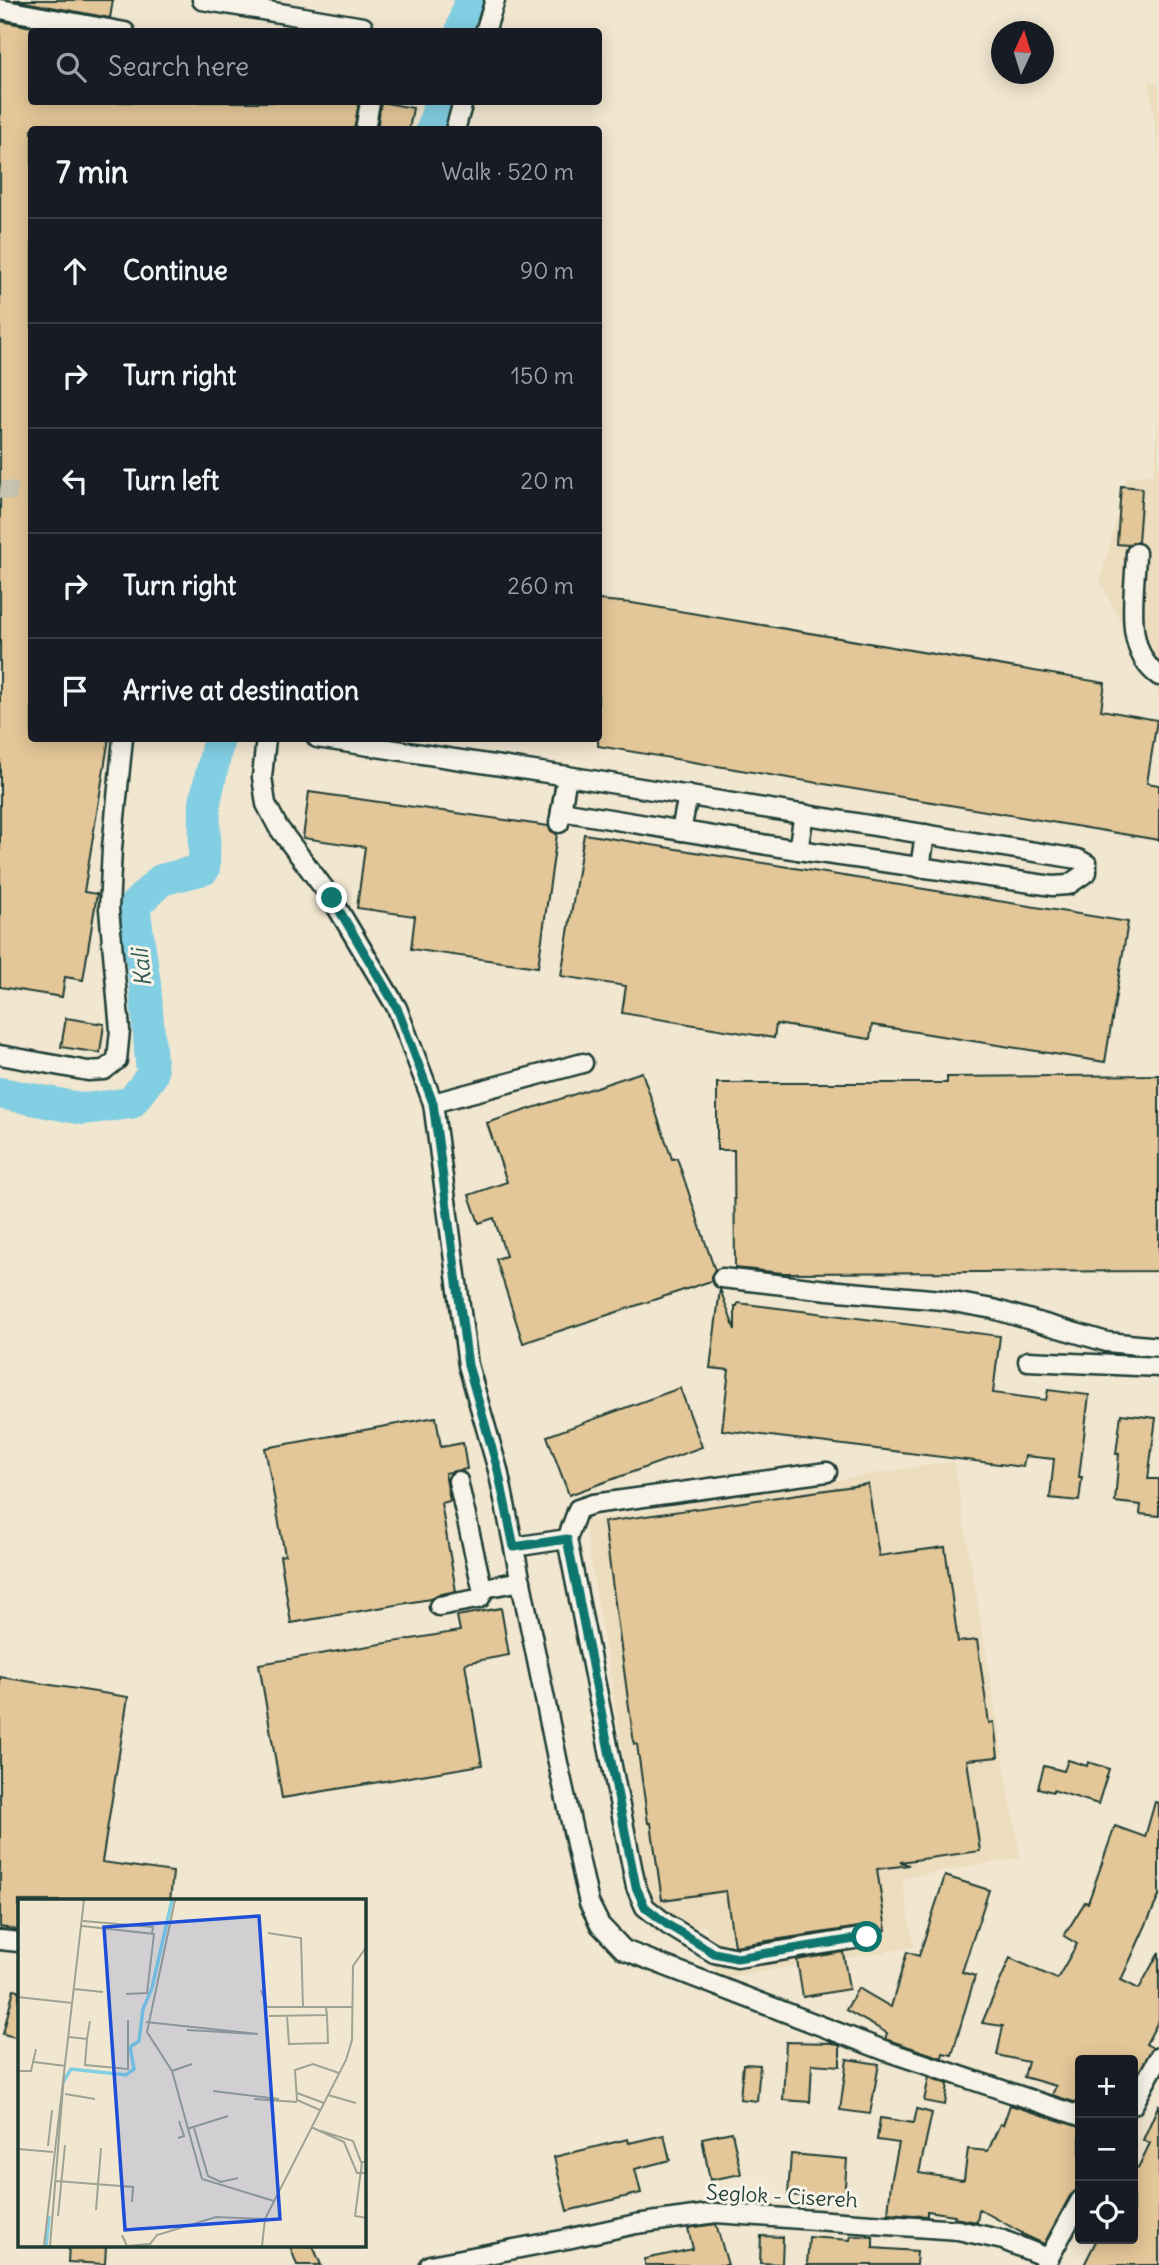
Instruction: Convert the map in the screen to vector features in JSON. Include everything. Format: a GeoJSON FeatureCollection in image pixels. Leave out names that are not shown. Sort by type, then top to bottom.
{"type":"FeatureCollection","features":[{"type":"Feature","properties":{"kind":"street"},"geometry":{"type":"LineString","coordinates":[[202,0],[363,28]]}},
{"type":"Feature","properties":{"kind":"street"},"geometry":{"type":"LineString","coordinates":[[486,28],[495,0]]}},
{"type":"Feature","properties":{"kind":"street"},"geometry":{"type":"LineString","coordinates":[[0,9],[103,28]]}},
{"type":"Feature","properties":{"kind":"street"},"geometry":{"type":"LineString","coordinates":[[366,126],[369,105]]}},
{"type":"Feature","properties":{"kind":"street"},"geometry":{"type":"LineString","coordinates":[[456,126],[462,105]]}},
{"type":"Feature","properties":{"kind":"street"},"geometry":{"type":"LineString","coordinates":[[1136,553],[1135,640],[1141,657],[1159,677]]}},
{"type":"Feature","properties":{"kind":"street"},"geometry":{"type":"LineString","coordinates":[[0,1055],[88,1070],[104,1070],[117,1060],[120,1030],[108,909],[123,742]]}},
{"type":"Feature","properties":{"kind":"street"},"geometry":{"type":"LineString","coordinates":[[266,742],[262,777],[266,804],[278,827],[332,898],[397,1008],[433,1103],[468,1365],[498,1470],[589,1903],[600,1925],[624,1950],[886,2051],[1075,2114]]}},
{"type":"Feature","properties":{"kind":"street"},"geometry":{"type":"LineString","coordinates":[[343,742],[567,776],[688,795],[1078,859],[1087,864],[1087,872],[1068,885],[1053,886],[681,831],[560,817],[567,776]]}},
{"type":"Feature","properties":{"kind":"street"},"geometry":{"type":"LineString","coordinates":[[681,831],[688,795]]}},
{"type":"Feature","properties":{"kind":"street"},"geometry":{"type":"LineString","coordinates":[[798,850],[804,814]]}},
{"type":"Feature","properties":{"kind":"street"},"geometry":{"type":"LineString","coordinates":[[920,868],[925,834]]}},
{"type":"Feature","properties":{"kind":"street"},"geometry":{"type":"LineString","coordinates":[[433,1103],[583,1063]]}},
{"type":"Feature","properties":{"kind":"street"},"geometry":{"type":"LineString","coordinates":[[722,1278],[942,1300],[993,1309],[1107,1342],[1159,1347]]}},
{"type":"Feature","properties":{"kind":"street"},"geometry":{"type":"LineString","coordinates":[[1028,1361],[1159,1367]]}},
{"type":"Feature","properties":{"kind":"street"},"geometry":{"type":"LineString","coordinates":[[827,1472],[593,1504],[578,1509],[567,1539],[636,1887],[645,1907],[668,1925],[714,1953],[737,1958],[867,1937]]}},
{"type":"Feature","properties":{"kind":"street"},"geometry":{"type":"LineString","coordinates":[[439,1606],[480,1598],[484,1588],[458,1481]]}},
{"type":"Feature","properties":{"kind":"street"},"geometry":{"type":"LineString","coordinates":[[514,1547],[567,1539]]}},
{"type":"Feature","properties":{"kind":"street"},"geometry":{"type":"LineString","coordinates":[[484,1588],[521,1581]]}},
{"type":"Feature","properties":{"kind":"street"},"geometry":{"type":"LineString","coordinates":[[0,1940],[18,1942]]}},
{"type":"Feature","properties":{"kind":"street"},"geometry":{"type":"LineString","coordinates":[[1138,2096],[1159,2057]]}},
{"type":"Feature","properties":{"kind":"street"},"geometry":{"type":"LineString","coordinates":[[1047,2262],[1075,2210]]}},
{"type":"Feature","properties":{"kind":"street","name":"Seglok - Cisereh"},"geometry":{"type":"LineString","coordinates":[[430,2265],[636,2224],[716,2213],[958,2230],[1003,2240],[1047,2262]]}},
{"type":"Feature","properties":{"kind":"shaded area"},"geometry":{"type":"Polygon","coordinates":[[[1149,82],[1159,84],[1159,156],[1149,82]]]}},
{"type":"Feature","properties":{"kind":"shaded area"},"geometry":{"type":"Polygon","coordinates":[[[1159,410],[1159,695],[1100,582],[1127,477],[1154,474],[1159,410]]]}},
{"type":"Feature","properties":{"kind":"shaded area"},"geometry":{"type":"Polygon","coordinates":[[[954,1461],[1020,1858],[902,1878],[914,1947],[716,1979],[707,1925],[653,1934],[584,1521],[954,1461]]]}},
{"type":"Feature","properties":{"kind":"building"},"geometry":{"type":"Polygon","coordinates":[[[14,0],[113,0],[110,18],[14,0]]]}},
{"type":"Feature","properties":{"kind":"building"},"geometry":{"type":"Polygon","coordinates":[[[0,21],[38,28],[28,28],[28,105],[358,105],[355,126],[28,126],[28,742],[108,742],[84,892],[97,894],[83,980],[65,977],[62,997],[0,987],[0,21]]]}},
{"type":"Feature","properties":{"kind":"building"},"geometry":{"type":"Polygon","coordinates":[[[381,105],[413,108],[410,126],[378,126],[381,105]]]}},
{"type":"Feature","properties":{"kind":"building"},"geometry":{"type":"Polygon","coordinates":[[[1121,486],[1142,488],[1138,542],[1128,545],[1117,544],[1121,486]]]}},
{"type":"Feature","properties":{"kind":"building"},"geometry":{"type":"Polygon","coordinates":[[[602,600],[632,603],[1105,683],[1101,710],[1157,720],[1147,783],[1159,785],[1159,840],[598,746],[598,742],[602,742],[602,600]]]}},
{"type":"Feature","properties":{"kind":"building"},"geometry":{"type":"Polygon","coordinates":[[[309,792],[548,826],[557,834],[538,967],[411,949],[415,916],[357,908],[365,847],[303,838],[309,792]]]}},
{"type":"Feature","properties":{"kind":"building"},"geometry":{"type":"Polygon","coordinates":[[[584,834],[1128,922],[1105,1062],[872,1025],[870,1039],[776,1024],[774,1038],[622,1013],[626,986],[561,976],[584,834]]]}},
{"type":"Feature","properties":{"kind":"building"},"geometry":{"type":"Polygon","coordinates":[[[66,1018],[104,1024],[100,1053],[61,1047],[66,1018]]]}},
{"type":"Feature","properties":{"kind":"building"},"geometry":{"type":"Polygon","coordinates":[[[642,1072],[672,1159],[677,1158],[715,1270],[711,1281],[523,1343],[496,1259],[506,1256],[494,1218],[479,1223],[469,1195],[507,1182],[487,1123],[642,1072]]]}},
{"type":"Feature","properties":{"kind":"building"},"geometry":{"type":"Polygon","coordinates":[[[1159,1075],[1159,1271],[783,1273],[735,1268],[734,1150],[717,1150],[717,1083],[947,1083],[947,1077],[1159,1075]]]}},
{"type":"Feature","properties":{"kind":"building"},"geometry":{"type":"Polygon","coordinates":[[[720,1289],[735,1330],[735,1306],[738,1303],[1000,1336],[993,1393],[1046,1400],[1048,1390],[1089,1395],[1079,1477],[1082,1477],[1079,1501],[1050,1498],[1054,1459],[1025,1456],[1023,1467],[722,1430],[729,1370],[710,1368],[720,1289]]]}},
{"type":"Feature","properties":{"kind":"building"},"geometry":{"type":"Polygon","coordinates":[[[680,1388],[702,1447],[569,1495],[547,1436],[680,1388]]]}},
{"type":"Feature","properties":{"kind":"building"},"geometry":{"type":"Polygon","coordinates":[[[1121,1414],[1156,1418],[1148,1479],[1159,1479],[1159,1516],[1140,1514],[1141,1505],[1115,1502],[1119,1454],[1116,1454],[1121,1414]]]}},
{"type":"Feature","properties":{"kind":"building"},"geometry":{"type":"Polygon","coordinates":[[[436,1417],[441,1447],[463,1443],[467,1469],[445,1473],[450,1501],[441,1503],[456,1591],[430,1599],[291,1623],[280,1556],[285,1555],[265,1448],[436,1417]]]}},
{"type":"Feature","properties":{"kind":"building"},"geometry":{"type":"Polygon","coordinates":[[[868,1484],[879,1556],[945,1547],[958,1642],[977,1640],[989,1723],[994,1722],[998,1757],[967,1760],[980,1851],[900,1862],[909,1865],[877,1869],[886,1930],[877,1932],[872,1927],[865,1926],[734,1946],[726,1891],[662,1900],[637,1744],[634,1744],[604,1522],[868,1484]]]}},
{"type":"Feature","properties":{"kind":"building"},"geometry":{"type":"Polygon","coordinates":[[[501,1608],[509,1655],[465,1663],[482,1765],[282,1798],[259,1664],[460,1631],[457,1616],[501,1608]]]}},
{"type":"Feature","properties":{"kind":"building"},"geometry":{"type":"Polygon","coordinates":[[[0,1677],[128,1697],[102,1862],[173,1872],[170,1899],[18,1899],[18,1930],[0,1927],[0,1677]]]}},
{"type":"Feature","properties":{"kind":"building"},"geometry":{"type":"Polygon","coordinates":[[[1068,1760],[1087,1766],[1088,1762],[1109,1769],[1098,1804],[1038,1788],[1044,1766],[1064,1771],[1068,1760]]]}},
{"type":"Feature","properties":{"kind":"building"},"geometry":{"type":"Polygon","coordinates":[[[1155,1802],[1159,1803],[1159,1896],[1121,1980],[1139,1989],[1159,1952],[1159,2020],[1146,2044],[1153,2048],[1138,2074],[1138,2055],[1075,2055],[1075,2102],[1052,2095],[1056,2086],[1024,2077],[1028,2062],[997,2055],[1003,2026],[982,2023],[1010,1958],[1057,1979],[1077,1944],[1064,1936],[1085,1902],[1088,1903],[1115,1826],[1145,1837],[1155,1802]]]}},
{"type":"Feature","properties":{"kind":"building"},"geometry":{"type":"Polygon","coordinates":[[[945,1876],[989,1890],[962,1972],[975,1976],[952,2055],[943,2053],[942,2058],[885,2039],[887,2033],[846,2010],[858,1988],[891,2007],[907,1952],[919,1956],[945,1876]]]}},
{"type":"Feature","properties":{"kind":"building"},"geometry":{"type":"Polygon","coordinates":[[[843,1952],[849,1989],[803,1997],[797,1960],[843,1952]]]}},
{"type":"Feature","properties":{"kind":"building"},"geometry":{"type":"Polygon","coordinates":[[[14,1989],[18,1990],[18,2038],[3,2034],[14,1989]]]}},
{"type":"Feature","properties":{"kind":"building"},"geometry":{"type":"Polygon","coordinates":[[[786,2042],[833,2043],[840,2046],[840,2066],[812,2064],[810,2102],[783,2100],[786,2042]]]}},
{"type":"Feature","properties":{"kind":"building"},"geometry":{"type":"Polygon","coordinates":[[[847,2059],[879,2064],[870,2114],[840,2110],[847,2059]]]}},
{"type":"Feature","properties":{"kind":"building"},"geometry":{"type":"Polygon","coordinates":[[[743,2064],[760,2065],[757,2101],[740,2099],[743,2064]]]}},
{"type":"Feature","properties":{"kind":"building"},"geometry":{"type":"Polygon","coordinates":[[[929,2077],[948,2084],[945,2105],[924,2101],[929,2077]]]}},
{"type":"Feature","properties":{"kind":"building"},"geometry":{"type":"Polygon","coordinates":[[[1159,2104],[1159,2265],[1084,2265],[1094,2244],[1138,2244],[1138,2168],[1150,2143],[1143,2140],[1159,2104]]]}},
{"type":"Feature","properties":{"kind":"building"},"geometry":{"type":"Polygon","coordinates":[[[1010,2105],[1075,2125],[1075,2192],[1044,2244],[979,2209],[977,2222],[954,2218],[955,2215],[927,2211],[927,2216],[888,2213],[899,2143],[877,2140],[880,2118],[914,2123],[917,2109],[932,2113],[919,2173],[962,2180],[968,2149],[988,2151],[1000,2124],[1003,2125],[1010,2105]]]}},
{"type":"Feature","properties":{"kind":"building"},"geometry":{"type":"Polygon","coordinates":[[[732,2132],[741,2174],[710,2180],[702,2138],[732,2132]]]}},
{"type":"Feature","properties":{"kind":"building"},"geometry":{"type":"Polygon","coordinates":[[[664,2135],[670,2160],[635,2169],[641,2193],[567,2211],[554,2157],[628,2139],[629,2143],[664,2135]]]}},
{"type":"Feature","properties":{"kind":"building"},"geometry":{"type":"Polygon","coordinates":[[[791,2154],[847,2159],[844,2199],[788,2195],[791,2154]]]}},
{"type":"Feature","properties":{"kind":"building"},"geometry":{"type":"Polygon","coordinates":[[[716,2224],[728,2265],[645,2265],[645,2259],[693,2249],[688,2228],[716,2224]]]}},
{"type":"Feature","properties":{"kind":"building"},"geometry":{"type":"Polygon","coordinates":[[[761,2236],[783,2237],[782,2264],[760,2263],[761,2236]]]}},
{"type":"Feature","properties":{"kind":"building"},"geometry":{"type":"Polygon","coordinates":[[[851,2236],[873,2237],[873,2248],[917,2251],[916,2265],[807,2265],[809,2237],[850,2240],[851,2236]]]}},
{"type":"Feature","properties":{"kind":"building"},"geometry":{"type":"Polygon","coordinates":[[[69,2248],[106,2248],[105,2264],[68,2262],[69,2248]]]}},
{"type":"Feature","properties":{"kind":"building"},"geometry":{"type":"Polygon","coordinates":[[[291,2248],[314,2248],[321,2265],[297,2265],[291,2248]]]}},
{"type":"Feature","properties":{"kind":"waterway","name":"Kali"},"geometry":{"type":"LineString","coordinates":[[462,28],[470,0]]}},
{"type":"Feature","properties":{"kind":"waterway","name":"Kali"},"geometry":{"type":"LineString","coordinates":[[433,126],[439,105]]}},
{"type":"Feature","properties":{"kind":"waterway","name":"Kali"},"geometry":{"type":"LineString","coordinates":[[0,1093],[84,1109],[131,1103],[152,1075],[145,984],[134,906],[161,880],[204,869],[205,802],[218,742]]}},
{"type":"Feature","properties":{"kind":"tunnel"},"geometry":{"type":"LineString","coordinates":[[0,489],[28,493]]}},
{"type":"Feature","properties":{"kind":"route"},"geometry":{"type":"LineString","coordinates":[[332,898],[397,1008],[433,1103],[468,1365],[498,1470],[514,1547],[567,1539],[636,1887],[645,1907],[668,1925],[714,1953],[737,1958],[867,1937]]}}]}
